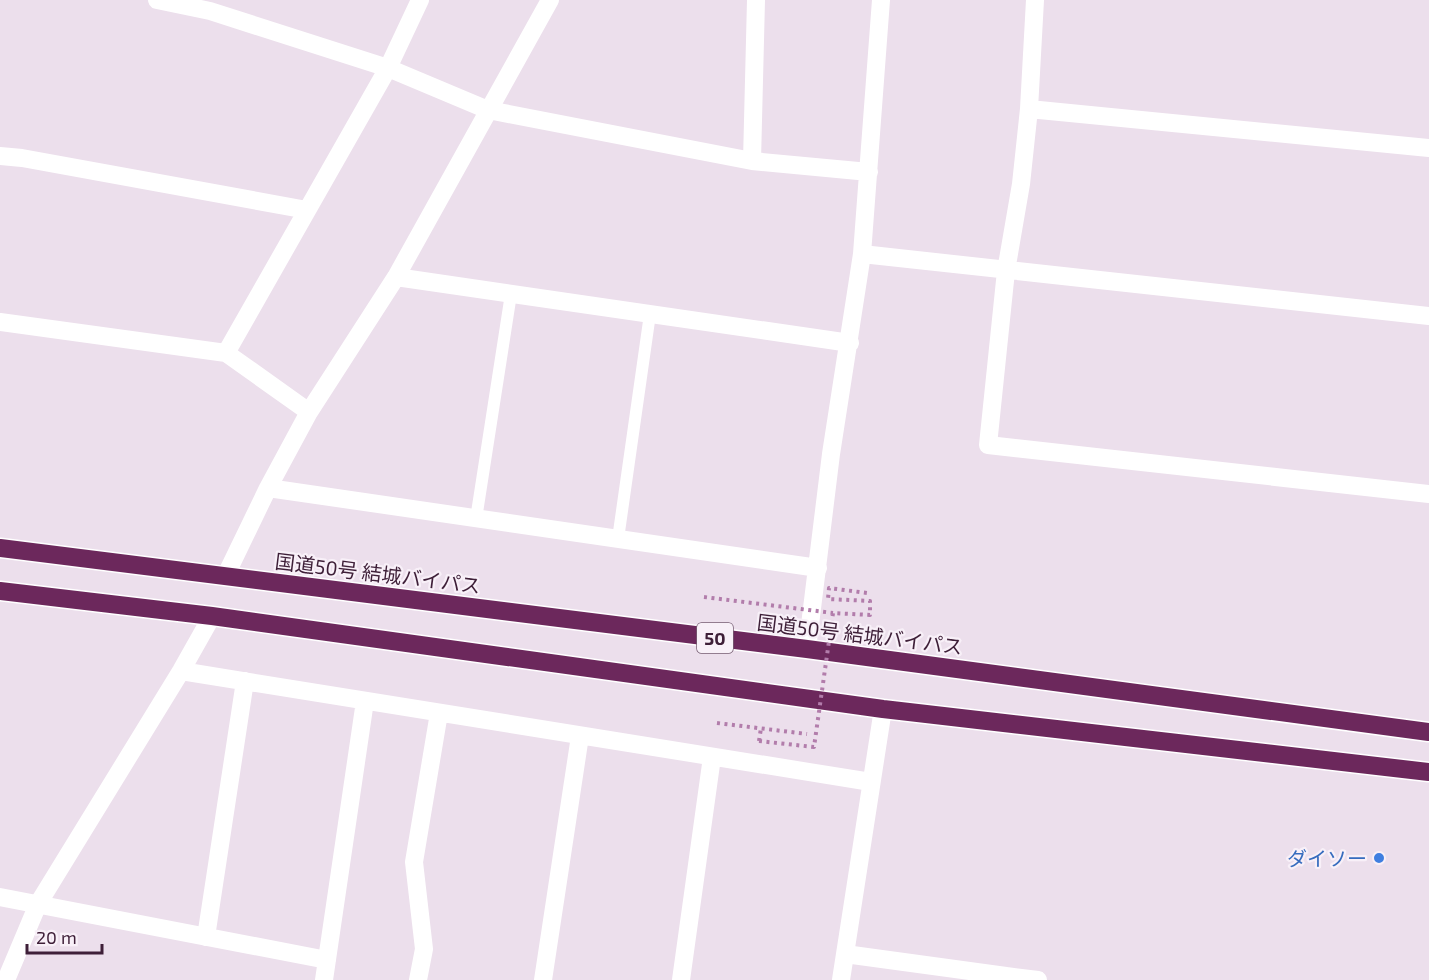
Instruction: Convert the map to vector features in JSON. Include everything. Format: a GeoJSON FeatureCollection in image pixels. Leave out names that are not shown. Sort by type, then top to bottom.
{"type":"FeatureCollection","features":[{"type":"Feature","properties":{"kind":"highway","name":"国道50号 結城バイパス"},"geometry":{"type":"LineString","coordinates":[[0,548],[807,649],[1429,732]]}},
{"type":"Feature","properties":{"kind":"highway"},"geometry":{"type":"LineString","coordinates":[[0,591],[212,616],[883,709],[1429,772]]}},
{"type":"Feature","properties":{"kind":"street"},"geometry":{"type":"LineString","coordinates":[[157,0],[210,11],[388,68],[488,110],[752,161],[869,172]]}},
{"type":"Feature","properties":{"kind":"street"},"geometry":{"type":"LineString","coordinates":[[226,353],[388,68],[420,0]]}},
{"type":"Feature","properties":{"kind":"street"},"geometry":{"type":"LineString","coordinates":[[225,577],[268,488],[309,412],[396,277],[550,0]]}},
{"type":"Feature","properties":{"kind":"street"},"geometry":{"type":"LineString","coordinates":[[752,161],[756,0]]}},
{"type":"Feature","properties":{"kind":"street"},"geometry":{"type":"LineString","coordinates":[[807,649],[831,454],[862,254],[880,0]]}},
{"type":"Feature","properties":{"kind":"street"},"geometry":{"type":"LineString","coordinates":[[1035,0],[1029,109],[1021,184],[1006,271],[988,445],[1429,494]]}},
{"type":"Feature","properties":{"kind":"street"},"geometry":{"type":"LineString","coordinates":[[1029,109],[1429,148]]}},
{"type":"Feature","properties":{"kind":"street"},"geometry":{"type":"LineString","coordinates":[[0,156],[308,210]]}},
{"type":"Feature","properties":{"kind":"street"},"geometry":{"type":"LineString","coordinates":[[862,254],[1429,316]]}},
{"type":"Feature","properties":{"kind":"street"},"geometry":{"type":"LineString","coordinates":[[396,277],[850,343]]}},
{"type":"Feature","properties":{"kind":"street"},"geometry":{"type":"LineString","coordinates":[[0,321],[226,353],[309,412]]}},
{"type":"Feature","properties":{"kind":"street"},"geometry":{"type":"LineString","coordinates":[[268,488],[818,568]]}},
{"type":"Feature","properties":{"kind":"street"},"geometry":{"type":"LineString","coordinates":[[6,980],[38,904],[181,671],[212,616]]}},
{"type":"Feature","properties":{"kind":"street"},"geometry":{"type":"LineString","coordinates":[[181,671],[871,782]]}},
{"type":"Feature","properties":{"kind":"street"},"geometry":{"type":"LineString","coordinates":[[206,937],[245,681]]}},
{"type":"Feature","properties":{"kind":"street"},"geometry":{"type":"LineString","coordinates":[[324,980],[365,701]]}},
{"type":"Feature","properties":{"kind":"street"},"geometry":{"type":"LineString","coordinates":[[841,980],[883,709]]}},
{"type":"Feature","properties":{"kind":"street"},"geometry":{"type":"LineString","coordinates":[[418,980],[424,949],[414,862],[439,713]]}},
{"type":"Feature","properties":{"kind":"street"},"geometry":{"type":"LineString","coordinates":[[543,980],[580,736]]}},
{"type":"Feature","properties":{"kind":"street"},"geometry":{"type":"LineString","coordinates":[[681,980],[712,757]]}},
{"type":"Feature","properties":{"kind":"street"},"geometry":{"type":"LineString","coordinates":[[0,897],[327,960]]}},
{"type":"Feature","properties":{"kind":"street"},"geometry":{"type":"LineString","coordinates":[[845,954],[1006,978],[1038,980]]}},
{"type":"Feature","properties":{"kind":"lane"},"geometry":{"type":"LineString","coordinates":[[476,519],[511,294]]}},
{"type":"Feature","properties":{"kind":"lane"},"geometry":{"type":"LineString","coordinates":[[618,539],[650,314]]}},
{"type":"Feature","properties":{"kind":"path"},"geometry":{"type":"LineString","coordinates":[[704,597],[833,613],[870,615],[870,601],[828,599],[828,588],[867,593]]}},
{"type":"Feature","properties":{"kind":"path"},"geometry":{"type":"LineString","coordinates":[[760,728],[759,741],[814,747],[833,613]]}},
{"type":"Feature","properties":{"kind":"path"},"geometry":{"type":"LineString","coordinates":[[717,723],[807,734]]}},
{"type":"Feature","properties":{"kind":"place","name":"ダイソー"},"geometry":{"type":"Point","coordinates":[1379,858]}}]}
